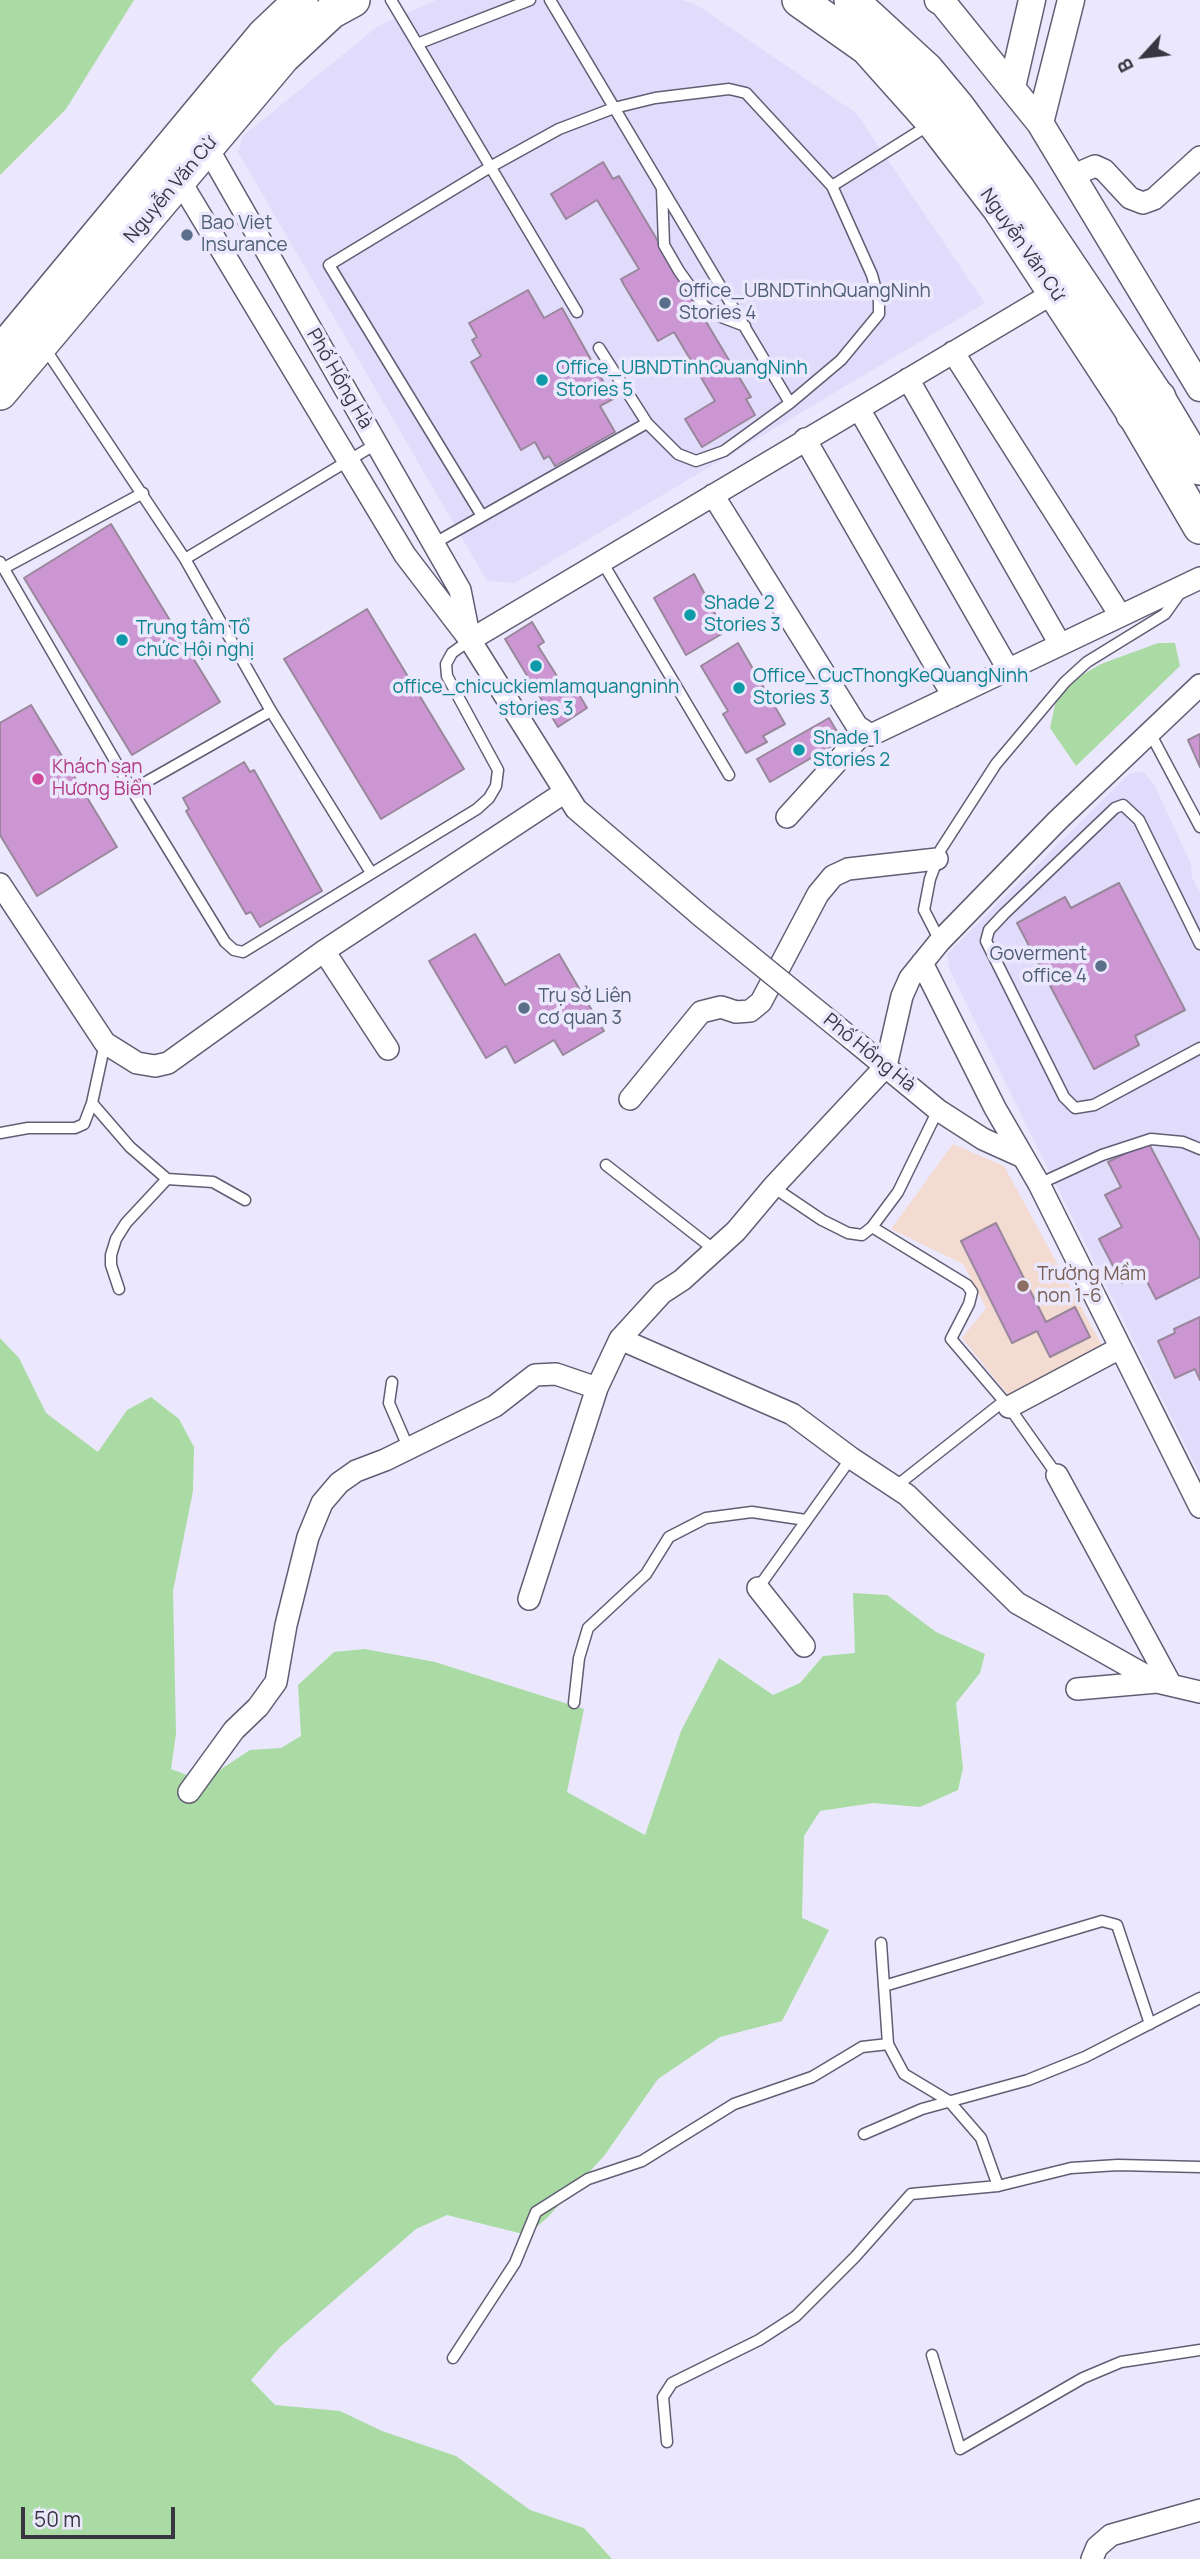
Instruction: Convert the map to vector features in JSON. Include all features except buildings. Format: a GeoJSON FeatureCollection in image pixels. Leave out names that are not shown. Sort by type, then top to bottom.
{"type":"FeatureCollection","features":[{"type":"Feature","properties":{"kind":"main road","name":"Nguyễn Văn Cừ"},"geometry":{"type":"LineString","coordinates":[[0,393],[42,345],[196,138],[264,35],[301,0]]}},
{"type":"Feature","properties":{"kind":"main road","name":"Nguyễn Văn Cừ"},"geometry":{"type":"LineString","coordinates":[[196,138],[331,12],[353,0]]}},
{"type":"Feature","properties":{"kind":"main road","name":"Nguyễn Văn Cừ"},"geometry":{"type":"LineString","coordinates":[[799,0],[867,48],[945,114],[1018,189],[1146,406],[1200,527]]}},
{"type":"Feature","properties":{"kind":"main road","name":"Nguyễn Văn Cừ"},"geometry":{"type":"LineString","coordinates":[[852,0],[927,70],[945,114],[999,208],[1055,292],[1146,406],[1200,468]]}},
{"type":"Feature","properties":{"kind":"main road","name":"Nguyễn Văn Cừ"},"geometry":{"type":"LineString","coordinates":[[0,353],[172,168]]}},
{"type":"Feature","properties":{"kind":"street"},"geometry":{"type":"LineString","coordinates":[[1012,87],[1032,0]]}},
{"type":"Feature","properties":{"kind":"street"},"geometry":{"type":"LineString","coordinates":[[1040,122],[1071,0]]}},
{"type":"Feature","properties":{"kind":"street"},"geometry":{"type":"LineString","coordinates":[[940,1],[1040,122],[1200,388]]}},
{"type":"Feature","properties":{"kind":"street","name":"Phố Hồng Hà"},"geometry":{"type":"LineString","coordinates":[[196,138],[460,590],[470,640]]}},
{"type":"Feature","properties":{"kind":"street"},"geometry":{"type":"LineString","coordinates":[[1073,175],[1095,166],[1104,170],[1130,198],[1143,203],[1154,199],[1200,158]]}},
{"type":"Feature","properties":{"kind":"street","name":"Phố Hồng Hà"},"geometry":{"type":"LineString","coordinates":[[172,168],[405,555],[470,640],[565,792],[586,819],[938,1110],[983,1139],[1023,1157]]}},
{"type":"Feature","properties":{"kind":"street"},"geometry":{"type":"LineString","coordinates":[[470,640],[1055,292]]}},
{"type":"Feature","properties":{"kind":"street"},"geometry":{"type":"LineString","coordinates":[[953,352],[1120,614]]}},
{"type":"Feature","properties":{"kind":"street"},"geometry":{"type":"LineString","coordinates":[[908,379],[1060,644]]}},
{"type":"Feature","properties":{"kind":"street"},"geometry":{"type":"LineString","coordinates":[[859,409],[1008,669]]}},
{"type":"Feature","properties":{"kind":"street"},"geometry":{"type":"LineString","coordinates":[[805,439],[953,696]]}},
{"type":"Feature","properties":{"kind":"street"},"geometry":{"type":"LineString","coordinates":[[713,495],[864,733]]}},
{"type":"Feature","properties":{"kind":"street"},"geometry":{"type":"LineString","coordinates":[[864,733],[880,734],[1120,614],[1193,581]]}},
{"type":"Feature","properties":{"kind":"street"},"geometry":{"type":"LineString","coordinates":[[529,1599],[597,1388],[620,1339],[662,1293],[716,1251],[886,1066],[902,996],[910,978],[940,941],[1149,731],[1200,685]]}},
{"type":"Feature","properties":{"kind":"street"},"geometry":{"type":"LineString","coordinates":[[787,817],[864,733]]}},
{"type":"Feature","properties":{"kind":"street"},"geometry":{"type":"LineString","coordinates":[[2,891],[105,1043],[137,1063],[155,1066],[168,1063],[324,951],[565,792]]}},
{"type":"Feature","properties":{"kind":"street"},"geometry":{"type":"LineString","coordinates":[[630,1099],[701,1012],[721,1007],[736,1012],[750,1011],[761,1002],[818,894],[833,876],[848,869],[937,859]]}},
{"type":"Feature","properties":{"kind":"street"},"geometry":{"type":"LineString","coordinates":[[324,951],[388,1049]]}},
{"type":"Feature","properties":{"kind":"street"},"geometry":{"type":"LineString","coordinates":[[922,963],[1039,1184],[1200,1507]]}},
{"type":"Feature","properties":{"kind":"street"},"geometry":{"type":"LineString","coordinates":[[620,1339],[792,1415],[907,1495],[1017,1603],[1164,1683],[1200,1692]]}},
{"type":"Feature","properties":{"kind":"street"},"geometry":{"type":"LineString","coordinates":[[1006,1404],[1120,1348]]}},
{"type":"Feature","properties":{"kind":"street"},"geometry":{"type":"LineString","coordinates":[[190,1792],[234,1730],[258,1707],[276,1682],[286,1625],[308,1537],[322,1503],[348,1477],[495,1406],[535,1375],[556,1374],[597,1388]]}},
{"type":"Feature","properties":{"kind":"street"},"geometry":{"type":"LineString","coordinates":[[1057,1475],[1164,1683]]}},
{"type":"Feature","properties":{"kind":"street"},"geometry":{"type":"LineString","coordinates":[[758,1588],[804,1646]]}},
{"type":"Feature","properties":{"kind":"street"},"geometry":{"type":"LineString","coordinates":[[1077,1689],[1164,1683]]}},
{"type":"Feature","properties":{"kind":"street"},"geometry":{"type":"LineString","coordinates":[[1092,2559],[1097,2547],[1111,2535],[1200,2510]]}},
{"type":"Feature","properties":{"kind":"lane"},"geometry":{"type":"LineString","coordinates":[[391,0],[577,312]]}},
{"type":"Feature","properties":{"kind":"lane"},"geometry":{"type":"LineString","coordinates":[[417,44],[530,0]]}},
{"type":"Feature","properties":{"kind":"lane"},"geometry":{"type":"LineString","coordinates":[[550,0],[790,403]]}},
{"type":"Feature","properties":{"kind":"lane"},"geometry":{"type":"LineString","coordinates":[[482,516],[330,265],[492,166],[559,130],[614,108],[698,91],[729,89],[747,93],[832,187],[872,275],[879,301],[879,314],[841,360],[790,403],[724,451],[696,461],[678,454],[647,423],[599,348]]}},
{"type":"Feature","properties":{"kind":"lane"},"geometry":{"type":"LineString","coordinates":[[832,187],[945,114]]}},
{"type":"Feature","properties":{"kind":"lane"},"geometry":{"type":"LineString","coordinates":[[662,189],[661,228],[664,245],[679,271],[704,306],[716,315],[745,326]]}},
{"type":"Feature","properties":{"kind":"lane"},"geometry":{"type":"LineString","coordinates":[[42,345],[185,559],[271,711],[370,871]]}},
{"type":"Feature","properties":{"kind":"lane"},"geometry":{"type":"LineString","coordinates":[[433,544],[647,423]]}},
{"type":"Feature","properties":{"kind":"lane"},"geometry":{"type":"LineString","coordinates":[[185,559],[376,444]]}},
{"type":"Feature","properties":{"kind":"lane"},"geometry":{"type":"LineString","coordinates":[[143,493],[2,565],[132,790],[225,942],[234,950],[243,952],[252,948],[370,871],[477,808],[496,786],[498,771],[447,676],[446,664],[452,653],[470,640]]}},
{"type":"Feature","properties":{"kind":"lane"},"geometry":{"type":"LineString","coordinates":[[601,561],[729,775]]}},
{"type":"Feature","properties":{"kind":"lane"},"geometry":{"type":"LineString","coordinates":[[940,941],[924,910],[937,859],[996,764],[1065,682],[1087,662],[1164,614],[1193,581]]}},
{"type":"Feature","properties":{"kind":"lane"},"geometry":{"type":"LineString","coordinates":[[132,790],[271,711]]}},
{"type":"Feature","properties":{"kind":"lane"},"geometry":{"type":"LineString","coordinates":[[1149,731],[1200,827]]}},
{"type":"Feature","properties":{"kind":"lane"},"geometry":{"type":"LineString","coordinates":[[1200,944],[1196,921],[1139,820],[1124,806],[1115,808],[1004,914],[989,930],[986,941],[1064,1097],[1075,1108],[1094,1105],[1200,1048]]}},
{"type":"Feature","properties":{"kind":"lane"},"geometry":{"type":"LineString","coordinates":[[0,1133],[28,1128],[75,1128],[84,1124],[89,1117],[105,1043]]}},
{"type":"Feature","properties":{"kind":"lane"},"geometry":{"type":"LineString","coordinates":[[92,1103],[130,1147],[167,1180],[213,1182],[245,1200]]}},
{"type":"Feature","properties":{"kind":"lane"},"geometry":{"type":"LineString","coordinates":[[772,1187],[848,1233],[862,1235],[873,1227],[915,1162],[938,1110]]}},
{"type":"Feature","properties":{"kind":"lane"},"geometry":{"type":"LineString","coordinates":[[1039,1184],[1081,1164],[1151,1139],[1183,1142],[1200,1149]]}},
{"type":"Feature","properties":{"kind":"lane"},"geometry":{"type":"LineString","coordinates":[[606,1165],[716,1251]]}},
{"type":"Feature","properties":{"kind":"lane"},"geometry":{"type":"LineString","coordinates":[[119,1289],[111,1265],[116,1239],[126,1223],[167,1180]]}},
{"type":"Feature","properties":{"kind":"lane"},"geometry":{"type":"LineString","coordinates":[[873,1227],[967,1285],[972,1292],[969,1304],[951,1339],[1006,1404],[1057,1475]]}},
{"type":"Feature","properties":{"kind":"lane"},"geometry":{"type":"LineString","coordinates":[[392,1381],[389,1403],[408,1447]]}},
{"type":"Feature","properties":{"kind":"lane"},"geometry":{"type":"LineString","coordinates":[[895,1487],[1006,1404]]}},
{"type":"Feature","properties":{"kind":"lane"},"geometry":{"type":"LineString","coordinates":[[758,1588],[851,1458]]}},
{"type":"Feature","properties":{"kind":"lane"},"geometry":{"type":"LineString","coordinates":[[575,1703],[579,1658],[588,1628],[646,1574],[669,1537],[706,1518],[752,1513],[806,1520]]}},
{"type":"Feature","properties":{"kind":"lane"},"geometry":{"type":"LineString","coordinates":[[884,1986],[1102,1921],[1117,1925],[1150,2024]]}},
{"type":"Feature","properties":{"kind":"lane"},"geometry":{"type":"LineString","coordinates":[[881,1943],[888,2044],[904,2074],[949,2101],[981,2138],[998,2186]]}},
{"type":"Feature","properties":{"kind":"lane"},"geometry":{"type":"LineString","coordinates":[[864,2134],[922,2109],[1028,2080],[1085,2056],[1200,1998]]}},
{"type":"Feature","properties":{"kind":"lane"},"geometry":{"type":"LineString","coordinates":[[453,2358],[514,2263],[536,2213],[587,2179],[642,2161],[734,2104],[813,2077],[863,2047],[888,2044]]}},
{"type":"Feature","properties":{"kind":"lane"},"geometry":{"type":"LineString","coordinates":[[667,2442],[663,2397],[673,2383],[759,2340],[796,2316],[855,2257],[911,2194],[998,2186],[1071,2168],[1118,2165],[1200,2167]]}},
{"type":"Feature","properties":{"kind":"lane"},"geometry":{"type":"LineString","coordinates":[[932,2355],[960,2449],[1083,2378],[1121,2362],[1200,2350]]}},
{"type":"Feature","properties":{"kind":"shaded area"},"geometry":{"type":"Polygon","coordinates":[[[436,0],[682,0],[697,5],[856,113],[985,303],[515,583],[487,581],[238,152],[243,136],[378,26],[436,0]]]}},
{"type":"Feature","properties":{"kind":"shaded area"},"geometry":{"type":"Polygon","coordinates":[[[1142,771],[1154,784],[1191,864],[1192,877],[1200,893],[1200,1475],[950,971],[947,954],[1129,774],[1142,771]]]}},
{"type":"Feature","properties":{"kind":"shaded area","name":"Trường Mầm non 1-6"},"geometry":{"type":"Polygon","coordinates":[[[953,1144],[1004,1166],[1103,1347],[1008,1395],[962,1338],[986,1308],[963,1264],[891,1229],[953,1144]]]}},
{"type":"Feature","properties":{"kind":"green space"},"geometry":{"type":"Polygon","coordinates":[[[0,0],[134,0],[66,109],[0,175],[0,0]]]}},
{"type":"Feature","properties":{"kind":"green space"},"geometry":{"type":"Polygon","coordinates":[[[1158,643],[1175,643],[1180,666],[1076,766],[1050,728],[1055,705],[1065,685],[1101,664],[1158,643]]]}},
{"type":"Feature","properties":{"kind":"green space"},"geometry":{"type":"Polygon","coordinates":[[[0,1338],[19,1358],[46,1413],[98,1452],[127,1410],[151,1397],[179,1419],[194,1447],[193,1491],[173,1591],[176,1734],[171,1769],[203,1781],[250,1750],[281,1748],[301,1736],[298,1685],[334,1652],[365,1649],[435,1662],[584,1709],[567,1792],[645,1835],[681,1731],[719,1658],[773,1695],[800,1683],[823,1656],[855,1653],[853,1593],[887,1595],[936,1632],[985,1654],[980,1673],[956,1703],[963,1768],[958,1790],[920,1807],[873,1803],[820,1811],[804,1836],[802,1918],[829,1930],[782,2021],[720,2037],[658,2079],[604,2156],[547,2218],[527,2235],[447,2215],[416,2229],[280,2347],[251,2380],[275,2405],[340,2411],[382,2431],[456,2456],[530,2510],[584,2528],[612,2559],[0,2559],[0,1338]]]}},
{"type":"Feature","properties":{"kind":"place","name":"Bao Viet Insurance"},"geometry":{"type":"Point","coordinates":[187,235]}},
{"type":"Feature","properties":{"kind":"place","name":"Office_UBNDTinhQuangNinh Stories 4"},"geometry":{"type":"Point","coordinates":[665,303]}},
{"type":"Feature","properties":{"kind":"place","name":"Office_UBNDTinhQuangNinh Stories 5"},"geometry":{"type":"Point","coordinates":[542,380]}},
{"type":"Feature","properties":{"kind":"place","name":"Shade 2 Stories 3"},"geometry":{"type":"Point","coordinates":[690,615]}},
{"type":"Feature","properties":{"kind":"place","name":"Trung tâm Tổ chức Hội nghị"},"geometry":{"type":"Point","coordinates":[122,640]}},
{"type":"Feature","properties":{"kind":"place","name":"office_chicuckiemlamquangninh stories 3"},"geometry":{"type":"Point","coordinates":[536,666]}},
{"type":"Feature","properties":{"kind":"place","name":"Office_CucThongKeQuangNinh Stories 3"},"geometry":{"type":"Point","coordinates":[739,688]}},
{"type":"Feature","properties":{"kind":"place","name":"Shade 1 Stories 2"},"geometry":{"type":"Point","coordinates":[799,750]}},
{"type":"Feature","properties":{"kind":"place","name":"Khách sạn Hương Biển"},"geometry":{"type":"Point","coordinates":[38,779]}},
{"type":"Feature","properties":{"kind":"place","name":"Goverment office 4"},"geometry":{"type":"Point","coordinates":[1101,966]}},
{"type":"Feature","properties":{"kind":"place","name":"Trụ sở Liên cơ quan 3"},"geometry":{"type":"Point","coordinates":[524,1008]}},
{"type":"Feature","properties":{"kind":"place","name":"Trường Mầm non 1-6"},"geometry":{"type":"Point","coordinates":[1023,1286]}}]}
